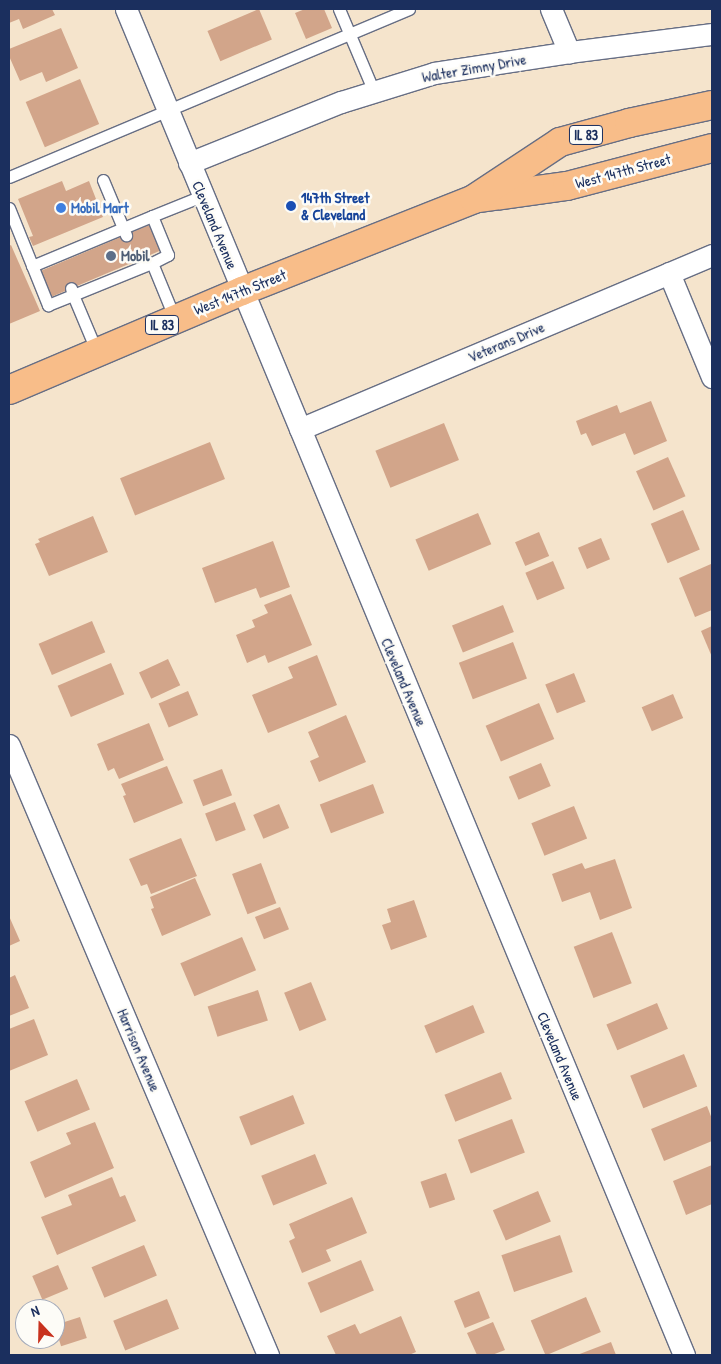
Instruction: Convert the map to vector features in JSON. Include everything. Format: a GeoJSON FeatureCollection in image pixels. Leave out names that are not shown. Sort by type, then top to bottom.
{"type":"FeatureCollection","features":[{"type":"Feature","properties":{"kind":"main road","name":"West 147th Street"},"geometry":{"type":"LineString","coordinates":[[9,390],[242,291],[474,199],[560,142],[630,123],[712,105]]}},
{"type":"Feature","properties":{"kind":"main road","name":"West 147th Street"},"geometry":{"type":"LineString","coordinates":[[474,199],[567,186],[712,148]]}},
{"type":"Feature","properties":{"kind":"street","name":"Cleveland Avenue"},"geometry":{"type":"LineString","coordinates":[[126,9],[684,1355]]}},
{"type":"Feature","properties":{"kind":"street"},"geometry":{"type":"LineString","coordinates":[[551,9],[569,52]]}},
{"type":"Feature","properties":{"kind":"street","name":"Walter Zimny Drive"},"geometry":{"type":"LineString","coordinates":[[189,164],[341,102],[434,73],[569,52],[712,34]]}},
{"type":"Feature","properties":{"kind":"street","name":"Veterans Drive"},"geometry":{"type":"LineString","coordinates":[[300,429],[712,255]]}},
{"type":"Feature","properties":{"kind":"street"},"geometry":{"type":"LineString","coordinates":[[669,273],[712,377]]}},
{"type":"Feature","properties":{"kind":"street","name":"Harrison Avenue"},"geometry":{"type":"LineString","coordinates":[[9,745],[268,1355]]}},
{"type":"Feature","properties":{"kind":"lane"},"geometry":{"type":"LineString","coordinates":[[339,9],[374,92]]}},
{"type":"Feature","properties":{"kind":"lane"},"geometry":{"type":"LineString","coordinates":[[9,178],[409,9]]}},
{"type":"Feature","properties":{"kind":"lane"},"geometry":{"type":"LineString","coordinates":[[103,180],[124,232]]}},
{"type":"Feature","properties":{"kind":"lane"},"geometry":{"type":"LineString","coordinates":[[32,266],[60,258],[124,232],[152,216],[202,196]]}},
{"type":"Feature","properties":{"kind":"lane"},"geometry":{"type":"LineString","coordinates":[[9,208],[48,305],[72,291],[138,264],[152,263],[168,255],[152,216]]}},
{"type":"Feature","properties":{"kind":"lane"},"geometry":{"type":"LineString","coordinates":[[152,263],[175,319]]}},
{"type":"Feature","properties":{"kind":"lane"},"geometry":{"type":"LineString","coordinates":[[72,291],[97,352]]}},
{"type":"Feature","properties":{"kind":"building"},"geometry":{"type":"Polygon","coordinates":[[[9,9],[52,9],[55,15],[23,29],[19,19],[9,23],[9,9]]]}},
{"type":"Feature","properties":{"kind":"building"},"geometry":{"type":"Polygon","coordinates":[[[259,9],[272,39],[220,61],[207,31],[259,9]]]}},
{"type":"Feature","properties":{"kind":"building"},"geometry":{"type":"Polygon","coordinates":[[[305,9],[324,9],[332,28],[306,39],[295,13],[305,9]]]}},
{"type":"Feature","properties":{"kind":"building"},"geometry":{"type":"Polygon","coordinates":[[[61,28],[78,68],[46,82],[42,72],[20,81],[9,56],[9,49],[61,28]]]}},
{"type":"Feature","properties":{"kind":"building"},"geometry":{"type":"Polygon","coordinates":[[[80,79],[99,124],[45,147],[26,102],[80,79]]]}},
{"type":"Feature","properties":{"kind":"building","name":"Mobil Mart"},"geometry":{"type":"Polygon","coordinates":[[[62,181],[66,191],[89,181],[103,217],[33,246],[29,237],[33,236],[18,199],[62,181]]]}},
{"type":"Feature","properties":{"kind":"building","name":"Mobil"},"geometry":{"type":"Polygon","coordinates":[[[149,225],[160,251],[50,297],[39,271],[149,225]]]}},
{"type":"Feature","properties":{"kind":"building"},"geometry":{"type":"Polygon","coordinates":[[[11,245],[40,311],[9,324],[9,246],[11,245]]]}},
{"type":"Feature","properties":{"kind":"building"},"geometry":{"type":"Polygon","coordinates":[[[651,401],[667,441],[634,455],[625,433],[592,446],[586,433],[581,435],[576,421],[617,405],[620,413],[651,401]]]}},
{"type":"Feature","properties":{"kind":"building"},"geometry":{"type":"Polygon","coordinates":[[[444,423],[459,460],[390,488],[375,451],[444,423]]]}},
{"type":"Feature","properties":{"kind":"building"},"geometry":{"type":"Polygon","coordinates":[[[210,442],[225,479],[135,515],[120,478],[210,442]]]}},
{"type":"Feature","properties":{"kind":"building"},"geometry":{"type":"Polygon","coordinates":[[[668,457],[685,496],[654,511],[636,471],[668,457]]]}},
{"type":"Feature","properties":{"kind":"building"},"geometry":{"type":"Polygon","coordinates":[[[683,510],[700,550],[668,563],[651,524],[683,510]]]}},
{"type":"Feature","properties":{"kind":"building"},"geometry":{"type":"Polygon","coordinates":[[[478,513],[491,544],[429,571],[415,540],[478,513]]]}},
{"type":"Feature","properties":{"kind":"building"},"geometry":{"type":"Polygon","coordinates":[[[93,516],[108,552],[49,576],[35,544],[40,542],[38,539],[93,516]]]}},
{"type":"Feature","properties":{"kind":"building"},"geometry":{"type":"Polygon","coordinates":[[[539,532],[549,556],[525,566],[515,542],[539,532]]]}},
{"type":"Feature","properties":{"kind":"building"},"geometry":{"type":"Polygon","coordinates":[[[601,538],[610,559],[587,569],[578,548],[601,538]]]}},
{"type":"Feature","properties":{"kind":"building"},"geometry":{"type":"Polygon","coordinates":[[[273,541],[290,587],[260,598],[256,588],[215,603],[202,568],[273,541]]]}},
{"type":"Feature","properties":{"kind":"building"},"geometry":{"type":"Polygon","coordinates":[[[553,561],[565,589],[537,600],[525,573],[553,561]]]}},
{"type":"Feature","properties":{"kind":"building"},"geometry":{"type":"Polygon","coordinates":[[[711,564],[712,610],[695,617],[679,578],[711,564]]]}},
{"type":"Feature","properties":{"kind":"building"},"geometry":{"type":"Polygon","coordinates":[[[291,594],[312,645],[268,663],[265,655],[247,663],[236,635],[255,627],[252,620],[268,613],[264,605],[291,594]]]}},
{"type":"Feature","properties":{"kind":"building"},"geometry":{"type":"Polygon","coordinates":[[[503,605],[514,632],[463,652],[452,626],[503,605]]]}},
{"type":"Feature","properties":{"kind":"building"},"geometry":{"type":"Polygon","coordinates":[[[92,621],[105,652],[52,675],[39,644],[92,621]]]}},
{"type":"Feature","properties":{"kind":"building"},"geometry":{"type":"Polygon","coordinates":[[[712,626],[712,657],[701,631],[712,626]]]}},
{"type":"Feature","properties":{"kind":"building"},"geometry":{"type":"Polygon","coordinates":[[[513,642],[527,678],[473,699],[459,663],[513,642]]]}},
{"type":"Feature","properties":{"kind":"building"},"geometry":{"type":"Polygon","coordinates":[[[317,655],[337,705],[268,733],[252,695],[293,678],[288,667],[317,655]]]}},
{"type":"Feature","properties":{"kind":"building"},"geometry":{"type":"Polygon","coordinates":[[[168,659],[180,685],[151,699],[139,673],[168,659]]]}},
{"type":"Feature","properties":{"kind":"building"},"geometry":{"type":"Polygon","coordinates":[[[111,663],[124,694],[71,717],[58,686],[111,663]]]}},
{"type":"Feature","properties":{"kind":"building"},"geometry":{"type":"Polygon","coordinates":[[[574,673],[586,702],[557,713],[545,685],[574,673]]]}},
{"type":"Feature","properties":{"kind":"building"},"geometry":{"type":"Polygon","coordinates":[[[188,691],[198,715],[169,727],[159,704],[188,691]]]}},
{"type":"Feature","properties":{"kind":"building"},"geometry":{"type":"Polygon","coordinates":[[[673,694],[683,718],[652,731],[642,707],[673,694]]]}},
{"type":"Feature","properties":{"kind":"building"},"geometry":{"type":"Polygon","coordinates":[[[539,703],[554,739],[501,762],[486,726],[539,703]]]}},
{"type":"Feature","properties":{"kind":"building"},"geometry":{"type":"Polygon","coordinates":[[[346,715],[366,762],[319,782],[310,761],[319,757],[308,732],[346,715]]]}},
{"type":"Feature","properties":{"kind":"building"},"geometry":{"type":"Polygon","coordinates":[[[149,723],[164,760],[119,779],[114,768],[108,771],[97,744],[149,723]]]}},
{"type":"Feature","properties":{"kind":"building"},"geometry":{"type":"Polygon","coordinates":[[[541,763],[551,786],[519,800],[509,777],[541,763]]]}},
{"type":"Feature","properties":{"kind":"building"},"geometry":{"type":"Polygon","coordinates":[[[167,766],[183,803],[134,823],[123,796],[126,795],[121,784],[167,766]]]}},
{"type":"Feature","properties":{"kind":"building"},"geometry":{"type":"Polygon","coordinates":[[[222,769],[232,795],[203,806],[193,780],[222,769]]]}},
{"type":"Feature","properties":{"kind":"building"},"geometry":{"type":"Polygon","coordinates":[[[373,784],[384,813],[331,833],[320,804],[373,784]]]}},
{"type":"Feature","properties":{"kind":"building"},"geometry":{"type":"Polygon","coordinates":[[[235,802],[246,830],[216,841],[205,813],[235,802]]]}},
{"type":"Feature","properties":{"kind":"building"},"geometry":{"type":"Polygon","coordinates":[[[279,804],[289,828],[263,839],[253,815],[279,804]]]}},
{"type":"Feature","properties":{"kind":"building"},"geometry":{"type":"Polygon","coordinates":[[[574,806],[587,838],[544,856],[531,823],[574,806]]]}},
{"type":"Feature","properties":{"kind":"building"},"geometry":{"type":"Polygon","coordinates":[[[181,838],[197,876],[151,894],[147,884],[141,886],[129,859],[181,838]]]}},
{"type":"Feature","properties":{"kind":"building"},"geometry":{"type":"Polygon","coordinates":[[[615,859],[632,908],[600,920],[590,892],[562,902],[552,874],[582,863],[585,869],[615,859]]]}},
{"type":"Feature","properties":{"kind":"building"},"geometry":{"type":"Polygon","coordinates":[[[261,863],[276,903],[247,914],[232,874],[261,863]]]}},
{"type":"Feature","properties":{"kind":"building"},"geometry":{"type":"Polygon","coordinates":[[[195,878],[211,915],[162,936],[151,909],[154,908],[150,897],[195,878]]]}},
{"type":"Feature","properties":{"kind":"building"},"geometry":{"type":"Polygon","coordinates":[[[414,900],[427,937],[391,950],[382,925],[391,922],[387,909],[414,900]]]}},
{"type":"Feature","properties":{"kind":"building"},"geometry":{"type":"Polygon","coordinates":[[[280,907],[289,929],[264,939],[255,917],[280,907]]]}},
{"type":"Feature","properties":{"kind":"building"},"geometry":{"type":"Polygon","coordinates":[[[9,916],[20,941],[9,946],[9,916]]]}},
{"type":"Feature","properties":{"kind":"building"},"geometry":{"type":"Polygon","coordinates":[[[612,932],[632,983],[593,998],[574,947],[612,932]]]}},
{"type":"Feature","properties":{"kind":"building"},"geometry":{"type":"Polygon","coordinates":[[[242,937],[256,970],[194,996],[180,963],[242,937]]]}},
{"type":"Feature","properties":{"kind":"building"},"geometry":{"type":"Polygon","coordinates":[[[15,975],[29,1008],[9,1016],[9,978],[15,975]]]}},
{"type":"Feature","properties":{"kind":"building"},"geometry":{"type":"Polygon","coordinates":[[[311,982],[326,1020],[299,1031],[284,993],[311,982]]]}},
{"type":"Feature","properties":{"kind":"building"},"geometry":{"type":"Polygon","coordinates":[[[258,990],[268,1020],[217,1037],[208,1006],[258,990]]]}},
{"type":"Feature","properties":{"kind":"building"},"geometry":{"type":"Polygon","coordinates":[[[657,1003],[668,1029],[617,1050],[606,1024],[657,1003]]]}},
{"type":"Feature","properties":{"kind":"building"},"geometry":{"type":"Polygon","coordinates":[[[473,1005],[485,1033],[436,1053],[424,1026],[473,1005]]]}},
{"type":"Feature","properties":{"kind":"building"},"geometry":{"type":"Polygon","coordinates":[[[34,1019],[48,1055],[9,1071],[9,1029],[34,1019]]]}},
{"type":"Feature","properties":{"kind":"building"},"geometry":{"type":"Polygon","coordinates":[[[684,1054],[697,1086],[643,1108],[630,1076],[684,1054]]]}},
{"type":"Feature","properties":{"kind":"building"},"geometry":{"type":"Polygon","coordinates":[[[501,1072],[512,1099],[455,1122],[444,1095],[501,1072]]]}},
{"type":"Feature","properties":{"kind":"building"},"geometry":{"type":"Polygon","coordinates":[[[77,1079],[90,1109],[37,1132],[25,1101],[77,1079]]]}},
{"type":"Feature","properties":{"kind":"building"},"geometry":{"type":"Polygon","coordinates":[[[293,1095],[305,1124],[251,1145],[239,1117],[293,1095]]]}},
{"type":"Feature","properties":{"kind":"building"},"geometry":{"type":"Polygon","coordinates":[[[707,1106],[712,1119],[712,1141],[664,1161],[651,1129],[707,1106]]]}},
{"type":"Feature","properties":{"kind":"building"},"geometry":{"type":"Polygon","coordinates":[[[512,1119],[525,1153],[471,1173],[458,1140],[512,1119]]]}},
{"type":"Feature","properties":{"kind":"building"},"geometry":{"type":"Polygon","coordinates":[[[95,1122],[114,1168],[45,1198],[30,1162],[71,1144],[66,1133],[95,1122]]]}},
{"type":"Feature","properties":{"kind":"building"},"geometry":{"type":"Polygon","coordinates":[[[315,1154],[327,1184],[273,1205],[261,1176],[315,1154]]]}},
{"type":"Feature","properties":{"kind":"building"},"geometry":{"type":"Polygon","coordinates":[[[712,1165],[712,1204],[686,1215],[673,1181],[712,1165]]]}},
{"type":"Feature","properties":{"kind":"building"},"geometry":{"type":"Polygon","coordinates":[[[446,1173],[455,1199],[430,1208],[420,1182],[446,1173]]]}},
{"type":"Feature","properties":{"kind":"building"},"geometry":{"type":"Polygon","coordinates":[[[112,1177],[120,1197],[125,1195],[136,1221],[57,1255],[41,1217],[72,1205],[68,1195],[112,1177]]]}},
{"type":"Feature","properties":{"kind":"building"},"geometry":{"type":"Polygon","coordinates":[[[538,1191],[551,1221],[506,1241],[493,1210],[538,1191]]]}},
{"type":"Feature","properties":{"kind":"building"},"geometry":{"type":"Polygon","coordinates":[[[352,1197],[367,1233],[326,1250],[331,1261],[302,1273],[289,1241],[295,1238],[289,1224],[352,1197]]]}},
{"type":"Feature","properties":{"kind":"building"},"geometry":{"type":"Polygon","coordinates":[[[560,1235],[573,1272],[514,1292],[501,1255],[560,1235]]]}},
{"type":"Feature","properties":{"kind":"building"},"geometry":{"type":"Polygon","coordinates":[[[144,1245],[157,1275],[104,1298],[92,1267],[144,1245]]]}},
{"type":"Feature","properties":{"kind":"building"},"geometry":{"type":"Polygon","coordinates":[[[361,1260],[374,1290],[321,1313],[308,1283],[361,1260]]]}},
{"type":"Feature","properties":{"kind":"building"},"geometry":{"type":"Polygon","coordinates":[[[58,1265],[68,1289],[42,1299],[32,1276],[58,1265]]]}},
{"type":"Feature","properties":{"kind":"building"},"geometry":{"type":"Polygon","coordinates":[[[479,1291],[490,1318],[465,1328],[454,1301],[479,1291]]]}},
{"type":"Feature","properties":{"kind":"building"},"geometry":{"type":"Polygon","coordinates":[[[586,1297],[601,1332],[545,1355],[531,1320],[586,1297]]]}},
{"type":"Feature","properties":{"kind":"building"},"geometry":{"type":"Polygon","coordinates":[[[167,1299],[179,1329],[125,1350],[113,1321],[167,1299]]]}},
{"type":"Feature","properties":{"kind":"building"},"geometry":{"type":"Polygon","coordinates":[[[401,1316],[416,1352],[409,1355],[336,1355],[327,1336],[355,1324],[360,1334],[401,1316]]]}},
{"type":"Feature","properties":{"kind":"building"},"geometry":{"type":"Polygon","coordinates":[[[80,1317],[87,1338],[65,1345],[65,1322],[80,1317]]]}},
{"type":"Feature","properties":{"kind":"building"},"geometry":{"type":"Polygon","coordinates":[[[493,1322],[505,1350],[492,1355],[477,1355],[467,1333],[493,1322]]]}},
{"type":"Feature","properties":{"kind":"building"},"geometry":{"type":"Polygon","coordinates":[[[611,1342],[616,1355],[577,1355],[611,1342]]]}},
{"type":"Feature","properties":{"kind":"place","name":"147th Street & Cleveland"},"geometry":{"type":"Point","coordinates":[291,206]}},
{"type":"Feature","properties":{"kind":"place","name":"Mobil Mart"},"geometry":{"type":"Point","coordinates":[61,208]}},
{"type":"Feature","properties":{"kind":"place","name":"Mobil"},"geometry":{"type":"Point","coordinates":[111,256]}}]}
